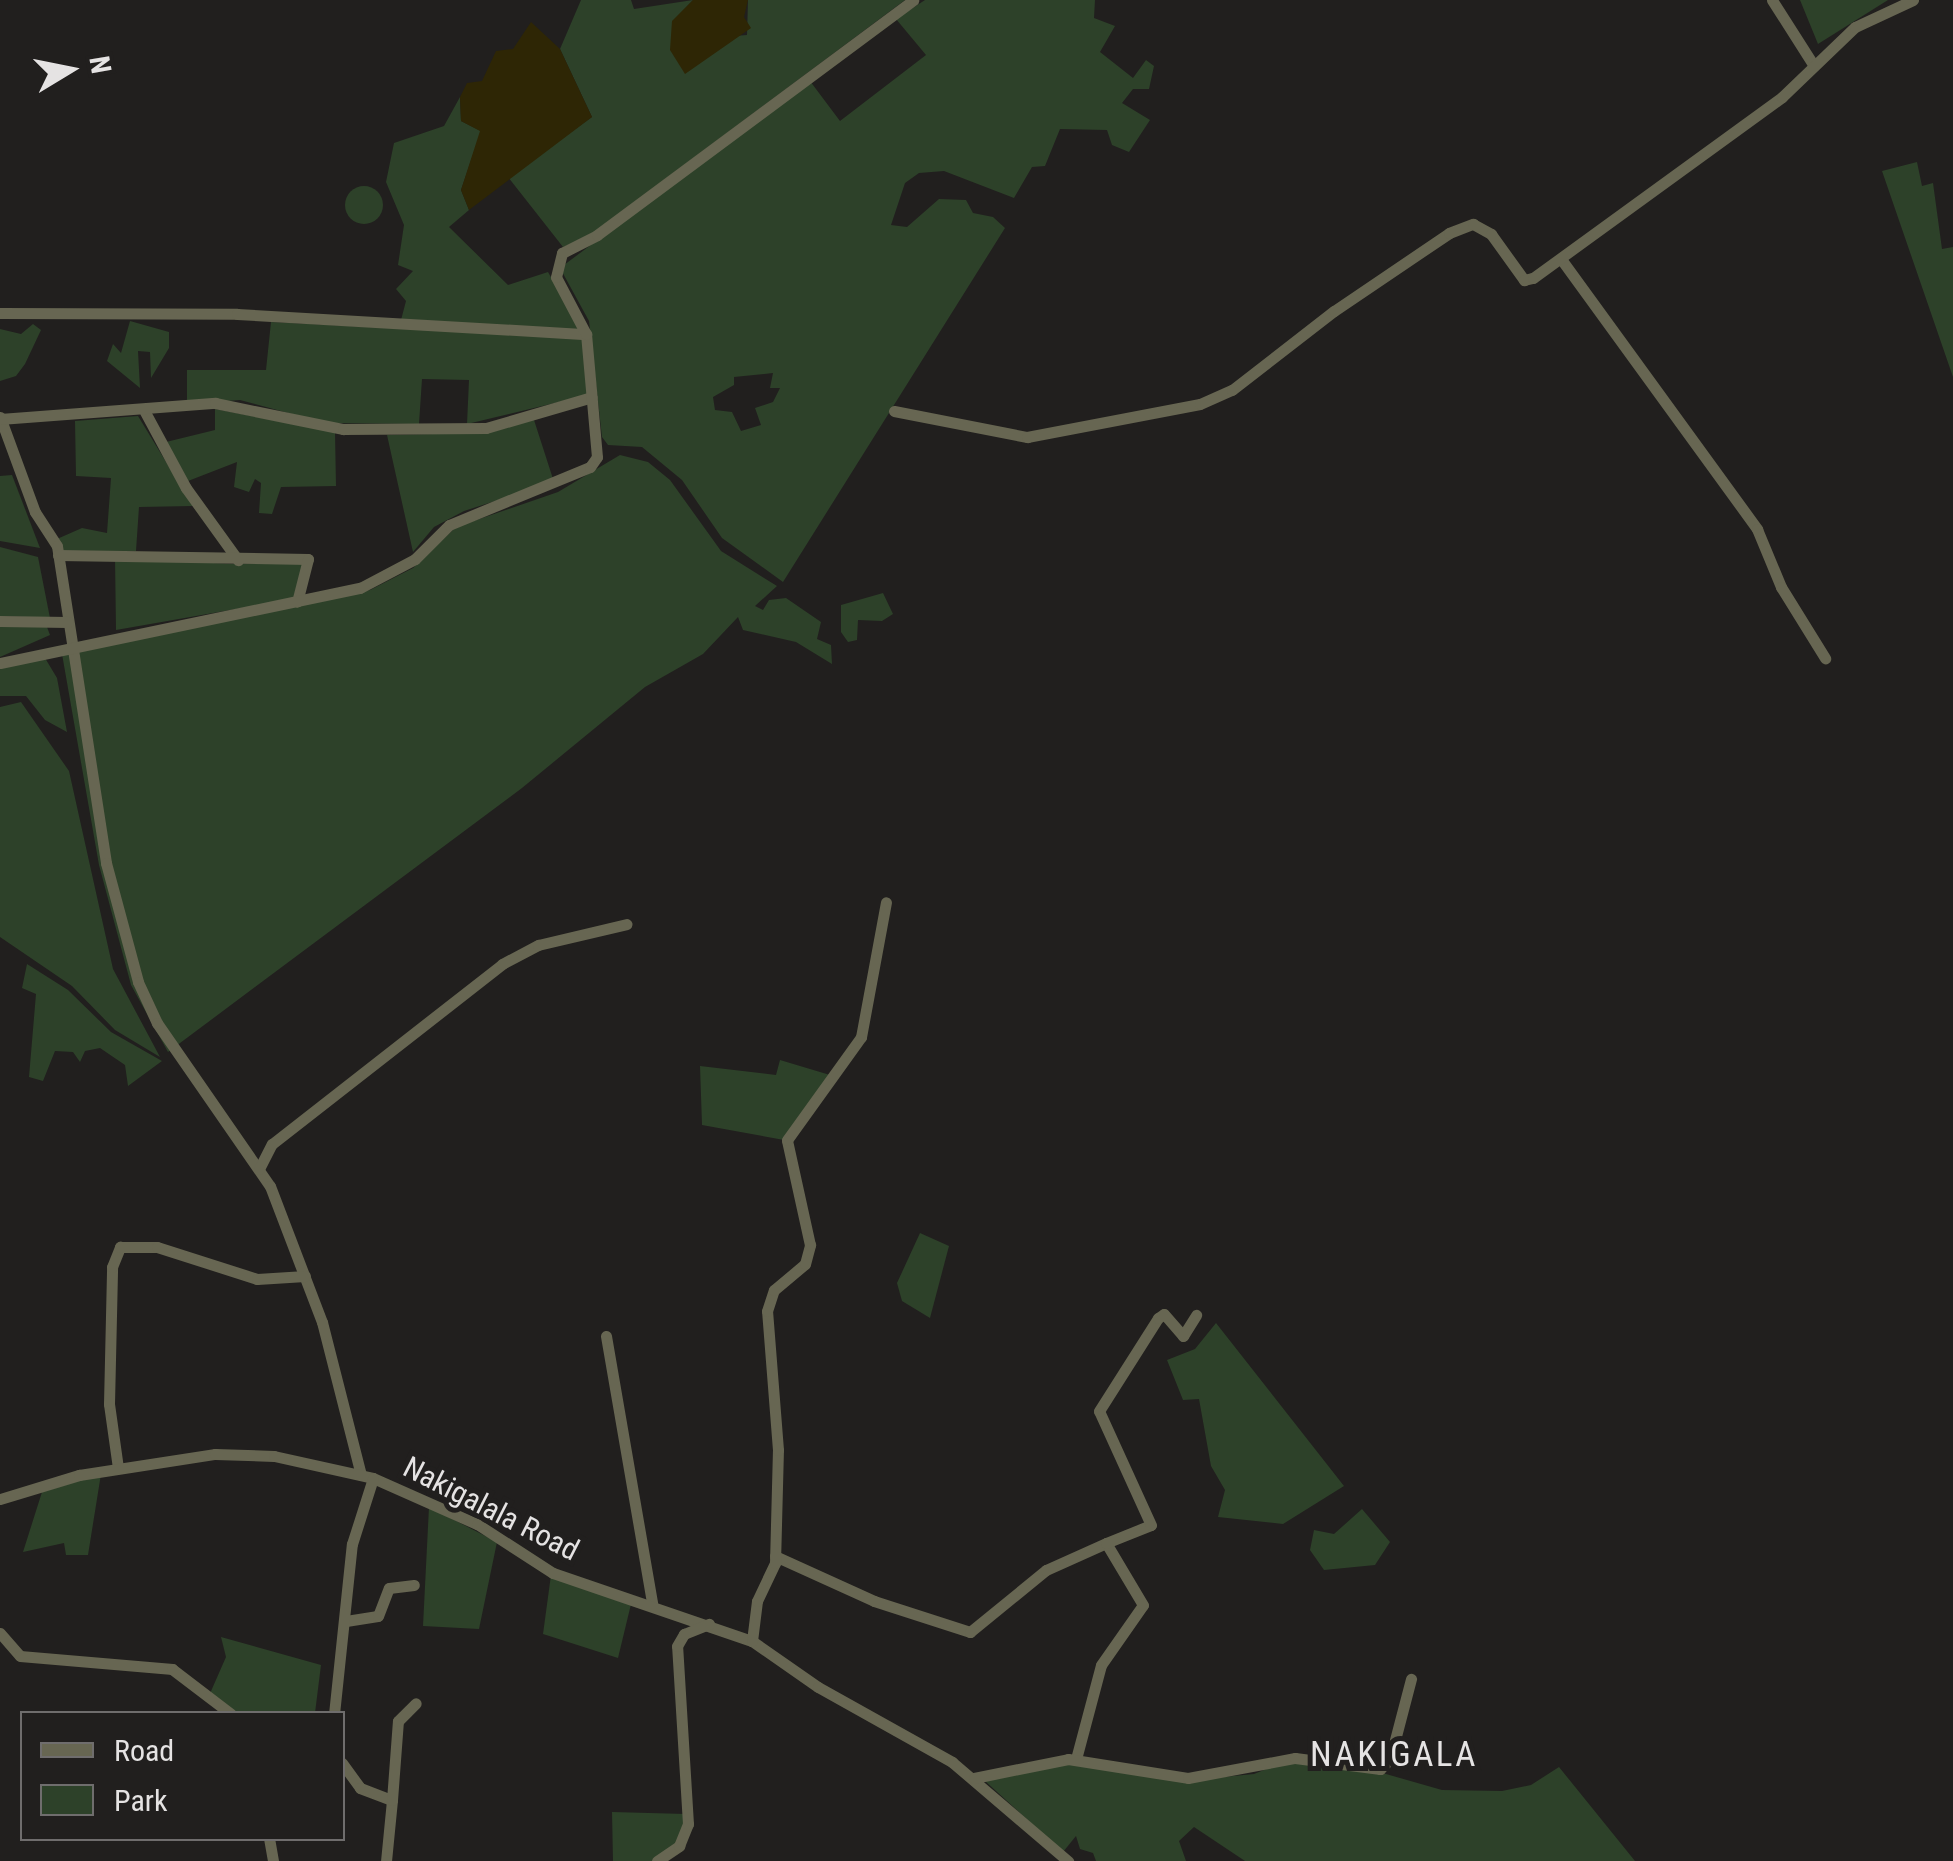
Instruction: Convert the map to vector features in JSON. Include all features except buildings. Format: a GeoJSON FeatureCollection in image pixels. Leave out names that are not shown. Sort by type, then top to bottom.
{"type":"FeatureCollection","features":[{"type":"Feature","properties":{"kind":"street"},"geometry":{"type":"LineString","coordinates":[[0,663],[297,602],[389,577],[449,524],[590,467],[597,457],[586,334],[577,307],[556,276],[562,253],[597,235],[913,0]]}},
{"type":"Feature","properties":{"kind":"street"},"geometry":{"type":"LineString","coordinates":[[1772,0],[1814,66]]}},
{"type":"Feature","properties":{"kind":"street"},"geometry":{"type":"LineString","coordinates":[[894,411],[1027,437],[1200,404],[1232,390],[1449,233],[1473,224],[1491,234],[1524,280],[1561,259],[1760,114],[1855,27],[1913,0]]}},
{"type":"Feature","properties":{"kind":"street"},"geometry":{"type":"LineString","coordinates":[[1561,259],[1757,529],[1781,587],[1825,658]]}},
{"type":"Feature","properties":{"kind":"street"},"geometry":{"type":"LineString","coordinates":[[0,313],[238,314],[586,334]]}},
{"type":"Feature","properties":{"kind":"street"},"geometry":{"type":"LineString","coordinates":[[334,1711],[352,1544],[367,1476],[306,1276],[259,1169],[174,1048],[138,982],[106,863],[68,647],[58,555],[0,418],[145,412],[215,403],[343,429],[486,428],[592,397]]}},
{"type":"Feature","properties":{"kind":"street"},"geometry":{"type":"LineString","coordinates":[[145,412],[186,488],[238,560]]}},
{"type":"Feature","properties":{"kind":"street"},"geometry":{"type":"LineString","coordinates":[[58,555],[308,559],[297,602]]}},
{"type":"Feature","properties":{"kind":"street"},"geometry":{"type":"LineString","coordinates":[[0,621],[68,622]]}},
{"type":"Feature","properties":{"kind":"street"},"geometry":{"type":"LineString","coordinates":[[752,1641],[756,1601],[775,1556],[778,1450],[767,1311],[774,1290],[805,1264],[810,1238],[787,1140],[861,1037],[886,902]]}},
{"type":"Feature","properties":{"kind":"street"},"geometry":{"type":"LineString","coordinates":[[259,1169],[272,1144],[502,964],[538,946],[627,924]]}},
{"type":"Feature","properties":{"kind":"street"},"geometry":{"type":"LineString","coordinates":[[118,1468],[109,1404],[112,1268],[120,1248],[157,1248],[257,1279],[306,1276]]}},
{"type":"Feature","properties":{"kind":"street"},"geometry":{"type":"LineString","coordinates":[[775,1556],[874,1601],[970,1632],[1046,1570],[1151,1524],[1098,1412],[1158,1318],[1164,1314],[1183,1336],[1196,1316]]}},
{"type":"Feature","properties":{"kind":"street"},"geometry":{"type":"LineString","coordinates":[[606,1336],[652,1602]]}},
{"type":"Feature","properties":{"kind":"street","name":"Nakigalala Road"},"geometry":{"type":"LineString","coordinates":[[0,1499],[118,1468],[226,1453],[367,1476],[488,1530],[553,1572],[652,1602],[752,1641],[974,1778],[1068,1861]]}},
{"type":"Feature","properties":{"kind":"street"},"geometry":{"type":"LineString","coordinates":[[1076,1760],[1101,1665],[1143,1605],[1106,1543]]}},
{"type":"Feature","properties":{"kind":"street"},"geometry":{"type":"LineString","coordinates":[[346,1621],[378,1616],[388,1589],[414,1585]]}},
{"type":"Feature","properties":{"kind":"street"},"geometry":{"type":"LineString","coordinates":[[657,1861],[679,1846],[688,1824],[689,1772],[676,1682],[684,1634],[678,1612]]}},
{"type":"Feature","properties":{"kind":"street"},"geometry":{"type":"LineString","coordinates":[[684,1634],[709,1624]]}},
{"type":"Feature","properties":{"kind":"street"},"geometry":{"type":"LineString","coordinates":[[0,1633],[20,1656],[172,1669],[227,1711]]}},
{"type":"Feature","properties":{"kind":"street"},"geometry":{"type":"LineString","coordinates":[[974,1778],[1076,1760],[1194,1778],[1295,1758],[1383,1768],[1410,1679]]}},
{"type":"Feature","properties":{"kind":"street"},"geometry":{"type":"LineString","coordinates":[[386,1861],[398,1721],[416,1703]]}},
{"type":"Feature","properties":{"kind":"street"},"geometry":{"type":"LineString","coordinates":[[345,1767],[360,1788],[392,1800]]}},
{"type":"Feature","properties":{"kind":"green space"},"geometry":{"type":"Polygon","coordinates":[[[581,0],[631,0],[634,9],[693,0],[672,22],[672,41],[747,35],[748,0],[905,0],[586,238],[563,247],[508,177],[592,117],[560,49],[581,0]]]}},
{"type":"Feature","properties":{"kind":"green space"},"geometry":{"type":"Polygon","coordinates":[[[925,0],[1095,0],[1094,18],[1115,26],[1100,52],[1133,78],[1146,60],[1154,66],[1149,89],[1133,89],[1122,103],[1150,120],[1129,152],[1112,145],[1107,130],[1060,129],[1045,166],[1032,167],[1014,198],[944,171],[919,173],[905,183],[891,225],[907,227],[939,199],[966,200],[973,213],[993,217],[1005,228],[783,582],[722,538],[682,480],[642,447],[608,445],[602,437],[589,321],[560,268],[810,81],[840,121],[926,55],[896,19],[925,0]],[[773,373],[734,377],[734,385],[713,397],[715,410],[732,412],[741,431],[761,425],[755,408],[773,402],[780,388],[770,388],[773,373]]]}},
{"type":"Feature","properties":{"kind":"green space"},"geometry":{"type":"Polygon","coordinates":[[[1800,0],[1888,0],[1818,44],[1800,0]]]}},
{"type":"Feature","properties":{"kind":"green space"},"geometry":{"type":"Polygon","coordinates":[[[460,97],[461,121],[481,131],[461,190],[469,210],[449,227],[508,285],[548,272],[582,331],[401,320],[406,301],[396,289],[413,271],[398,265],[404,225],[386,182],[394,143],[444,126],[460,97]]]}},
{"type":"Feature","properties":{"kind":"green space"},"geometry":{"type":"Polygon","coordinates":[[[1917,162],[1922,186],[1933,183],[1942,249],[1953,247],[1953,377],[1882,171],[1917,162]]]}},
{"type":"Feature","properties":{"kind":"green space"},"geometry":{"type":"Polygon","coordinates":[[[364,186],[378,191],[383,205],[378,219],[364,224],[350,219],[345,205],[350,191],[364,186]]]}},
{"type":"Feature","properties":{"kind":"green space"},"geometry":{"type":"Polygon","coordinates":[[[130,321],[169,332],[169,348],[151,378],[150,352],[138,351],[140,388],[107,361],[113,344],[121,353],[130,321]]]}},
{"type":"Feature","properties":{"kind":"green space"},"geometry":{"type":"Polygon","coordinates":[[[271,322],[582,338],[588,395],[467,424],[469,380],[422,379],[419,424],[325,423],[240,400],[187,404],[187,370],[266,370],[271,322]]]}},
{"type":"Feature","properties":{"kind":"green space"},"geometry":{"type":"Polygon","coordinates":[[[33,324],[41,330],[25,364],[16,376],[0,381],[0,329],[21,334],[33,324]]]}},
{"type":"Feature","properties":{"kind":"green space"},"geometry":{"type":"Polygon","coordinates":[[[215,409],[335,432],[336,486],[281,487],[272,514],[259,513],[261,483],[255,479],[249,492],[234,487],[237,462],[188,481],[166,442],[215,430],[215,409]]]}},
{"type":"Feature","properties":{"kind":"green space"},"geometry":{"type":"Polygon","coordinates":[[[138,416],[193,506],[139,507],[136,551],[59,551],[57,539],[82,528],[107,533],[111,478],[76,476],[75,421],[138,416]]]}},
{"type":"Feature","properties":{"kind":"green space"},"geometry":{"type":"Polygon","coordinates":[[[534,420],[554,482],[464,511],[434,527],[413,552],[387,435],[480,433],[534,420]]]}},
{"type":"Feature","properties":{"kind":"green space"},"geometry":{"type":"Polygon","coordinates":[[[620,455],[648,462],[670,480],[721,551],[777,586],[755,606],[763,610],[769,600],[786,598],[821,622],[817,639],[831,645],[832,664],[796,642],[743,630],[738,617],[703,654],[645,687],[522,788],[168,1052],[131,985],[99,865],[62,654],[370,590],[413,568],[456,527],[558,492],[620,455]]]}},
{"type":"Feature","properties":{"kind":"green space"},"geometry":{"type":"Polygon","coordinates":[[[12,475],[40,548],[0,541],[0,476],[12,475]]]}},
{"type":"Feature","properties":{"kind":"green space"},"geometry":{"type":"Polygon","coordinates":[[[0,547],[38,557],[50,618],[0,616],[0,547]]]}},
{"type":"Feature","properties":{"kind":"green space"},"geometry":{"type":"Polygon","coordinates":[[[115,558],[304,563],[293,599],[116,630],[115,558]]]}},
{"type":"Feature","properties":{"kind":"green space"},"geometry":{"type":"Polygon","coordinates":[[[883,593],[893,614],[882,621],[858,620],[857,640],[848,642],[841,632],[841,605],[883,593]]]}},
{"type":"Feature","properties":{"kind":"green space"},"geometry":{"type":"Polygon","coordinates":[[[0,626],[47,627],[50,635],[0,657],[0,626]]]}},
{"type":"Feature","properties":{"kind":"green space"},"geometry":{"type":"Polygon","coordinates":[[[45,658],[57,678],[67,732],[45,720],[26,696],[0,696],[0,667],[45,658]]]}},
{"type":"Feature","properties":{"kind":"green space"},"geometry":{"type":"Polygon","coordinates":[[[21,702],[69,771],[113,969],[160,1057],[115,1030],[72,986],[0,937],[0,707],[21,702]]]}},
{"type":"Feature","properties":{"kind":"green space"},"geometry":{"type":"Polygon","coordinates":[[[27,964],[68,990],[111,1032],[162,1061],[128,1086],[125,1065],[100,1048],[85,1051],[80,1062],[73,1052],[55,1051],[43,1081],[29,1077],[36,994],[22,988],[27,964]]]}},
{"type":"Feature","properties":{"kind":"green space"},"geometry":{"type":"Polygon","coordinates":[[[780,1060],[830,1075],[784,1140],[702,1125],[700,1066],[776,1075],[780,1060]]]}},
{"type":"Feature","properties":{"kind":"green space"},"geometry":{"type":"Polygon","coordinates":[[[920,1233],[949,1246],[930,1318],[902,1301],[897,1283],[920,1233]]]}},
{"type":"Feature","properties":{"kind":"green space"},"geometry":{"type":"Polygon","coordinates":[[[1216,1323],[1344,1486],[1283,1524],[1218,1517],[1225,1490],[1211,1466],[1199,1399],[1183,1400],[1167,1360],[1195,1349],[1216,1323]]]}},
{"type":"Feature","properties":{"kind":"green space"},"geometry":{"type":"Polygon","coordinates":[[[101,1474],[88,1555],[66,1555],[64,1543],[23,1552],[42,1492],[101,1474]]]}},
{"type":"Feature","properties":{"kind":"green space"},"geometry":{"type":"Polygon","coordinates":[[[429,1507],[497,1542],[479,1629],[423,1626],[429,1507]]]}},
{"type":"Feature","properties":{"kind":"green space"},"geometry":{"type":"Polygon","coordinates":[[[1362,1509],[1390,1542],[1375,1565],[1324,1570],[1310,1550],[1314,1530],[1334,1534],[1362,1509]]]}},
{"type":"Feature","properties":{"kind":"green space"},"geometry":{"type":"Polygon","coordinates":[[[551,1575],[632,1600],[618,1658],[543,1634],[551,1575]]]}},
{"type":"Feature","properties":{"kind":"green space"},"geometry":{"type":"Polygon","coordinates":[[[221,1637],[321,1665],[315,1711],[233,1711],[208,1698],[226,1657],[221,1637]]]}},
{"type":"Feature","properties":{"kind":"green space"},"geometry":{"type":"Polygon","coordinates":[[[1289,1760],[1379,1772],[1442,1790],[1502,1791],[1531,1785],[1559,1767],[1635,1861],[1245,1861],[1194,1827],[1179,1841],[1186,1861],[1096,1861],[1093,1853],[1080,1849],[1076,1836],[1063,1852],[985,1781],[1061,1762],[1192,1780],[1254,1774],[1289,1760]]]}},
{"type":"Feature","properties":{"kind":"green space"},"geometry":{"type":"Polygon","coordinates":[[[612,1812],[686,1814],[680,1847],[660,1861],[613,1861],[612,1812]]]}},
{"type":"Feature","properties":{"kind":"sand"},"geometry":{"type":"Polygon","coordinates":[[[693,0],[748,0],[744,17],[751,28],[685,74],[670,50],[672,21],[693,0]]]}},
{"type":"Feature","properties":{"kind":"sand"},"geometry":{"type":"Polygon","coordinates":[[[531,22],[560,49],[592,117],[469,210],[461,190],[480,131],[461,121],[460,97],[467,83],[482,81],[496,51],[513,49],[531,22]]]}},
{"type":"Feature","properties":{"kind":"district","name":"NAKIGALA"},"geometry":{"type":"Point","coordinates":[1394,1755]}}]}
